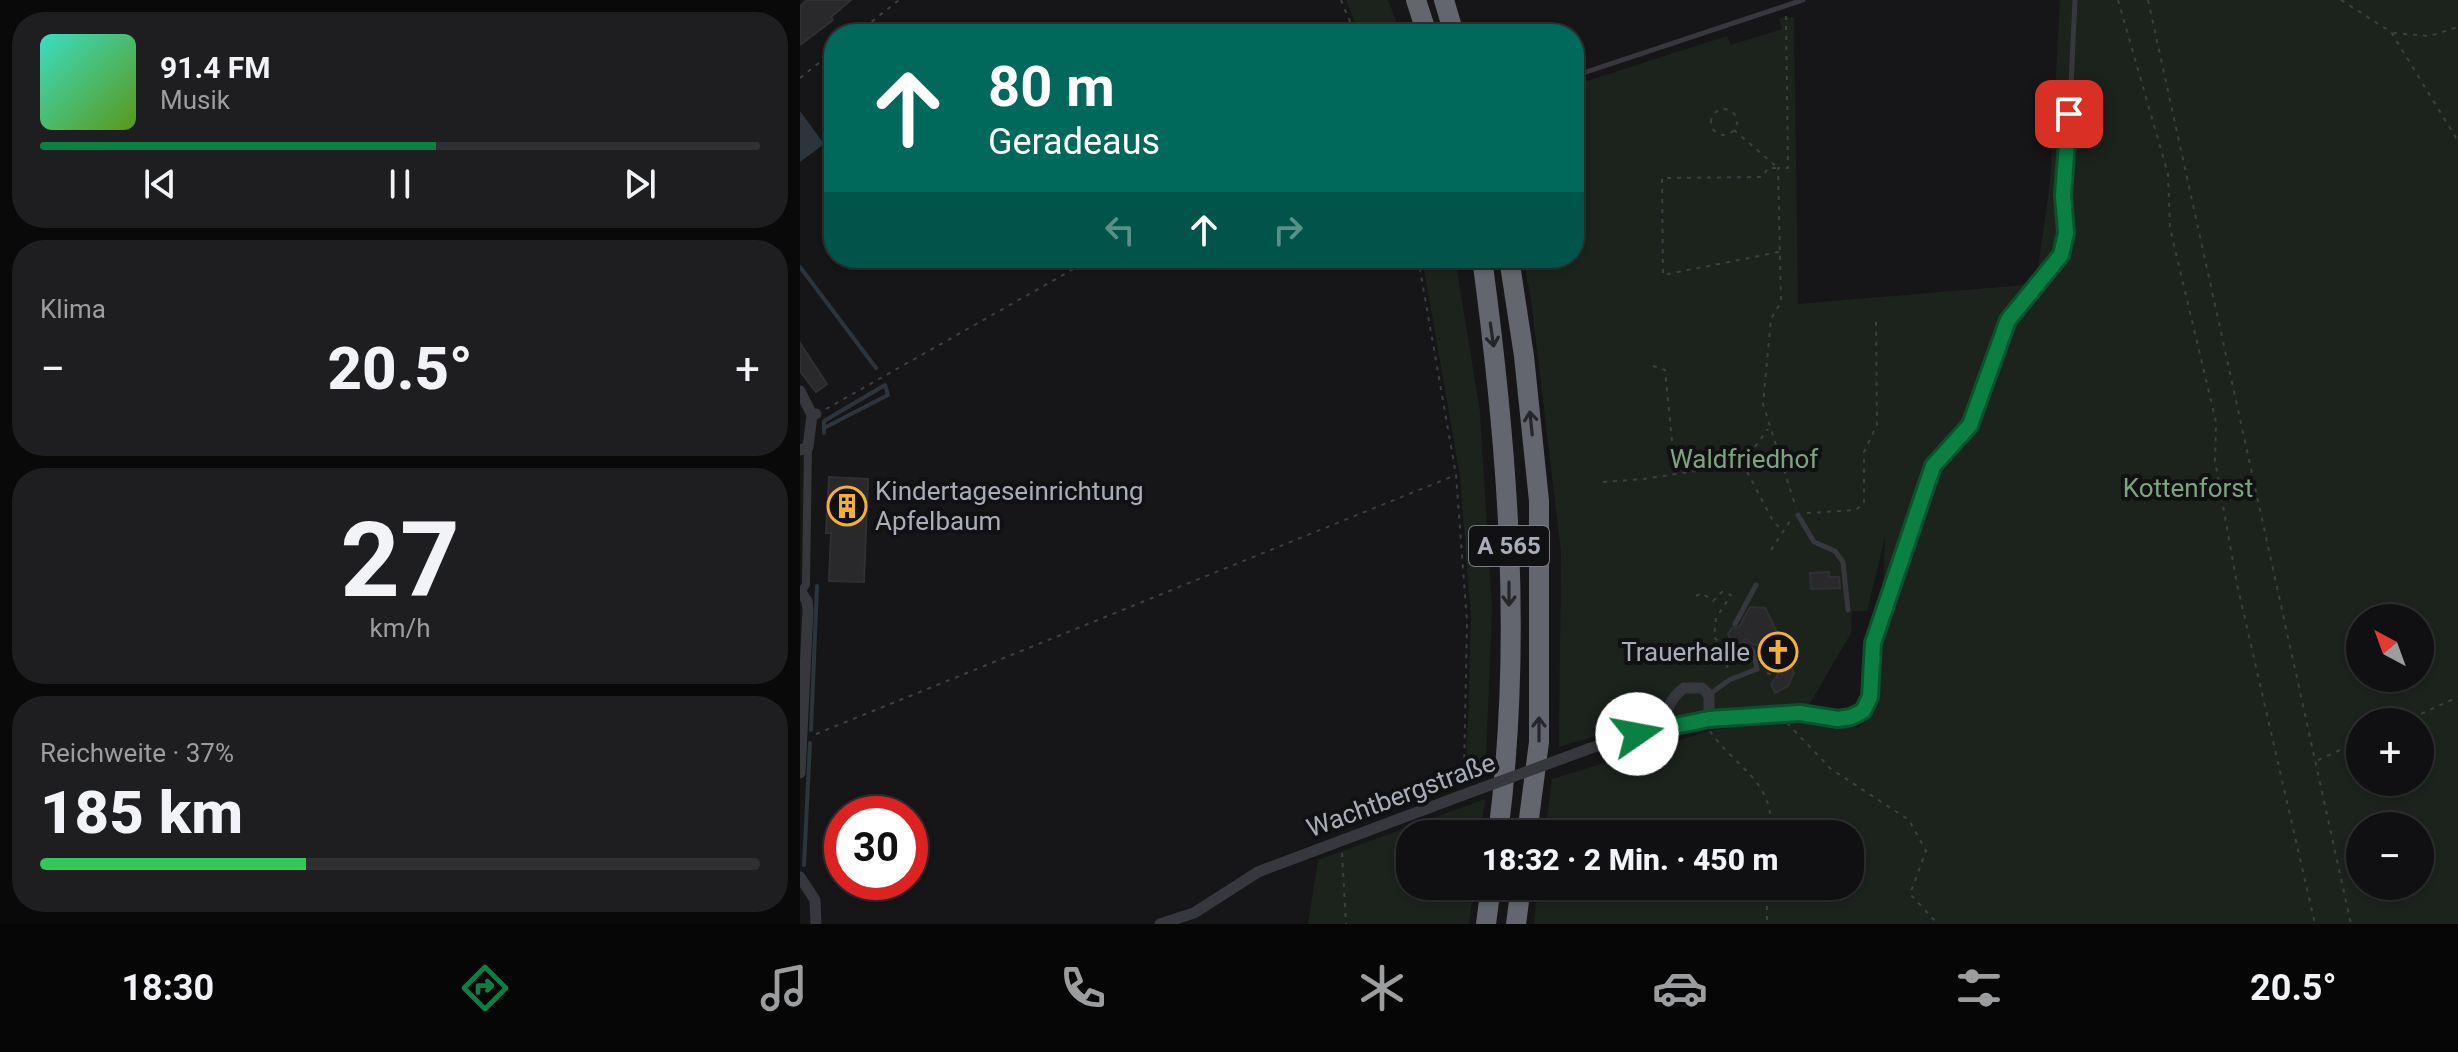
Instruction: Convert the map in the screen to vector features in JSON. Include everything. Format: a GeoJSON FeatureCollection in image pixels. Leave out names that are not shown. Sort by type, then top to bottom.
{"type":"FeatureCollection","features":[{"type":"Feature","properties":{"kind":"highway"},"geometry":{"type":"LineString","coordinates":[[1416,0],[1424,24]]}},
{"type":"Feature","properties":{"kind":"highway"},"geometry":{"type":"LineString","coordinates":[[1444,0],[1451,24]]}},
{"type":"Feature","properties":{"kind":"highway","name":"A 565"},"geometry":{"type":"LineString","coordinates":[[1483,268],[1510,509],[1509,750],[1500,820]]}},
{"type":"Feature","properties":{"kind":"highway","name":"A 565"},"geometry":{"type":"LineString","coordinates":[[1511,268],[1524,356],[1539,501],[1539,742],[1529,820]]}},
{"type":"Feature","properties":{"kind":"highway"},"geometry":{"type":"LineString","coordinates":[[1486,924],[1489,900]]}},
{"type":"Feature","properties":{"kind":"highway"},"geometry":{"type":"LineString","coordinates":[[1516,924],[1519,900]]}},
{"type":"Feature","properties":{"kind":"street"},"geometry":{"type":"LineString","coordinates":[[800,391],[815,414],[804,448],[806,584],[801,592],[808,610],[800,773]]}},
{"type":"Feature","properties":{"kind":"street"},"geometry":{"type":"LineString","coordinates":[[1666,727],[1665,716],[1669,705],[1684,688],[1702,688],[1709,695],[1709,719]]}},
{"type":"Feature","properties":{"kind":"street","name":"Wachtbergstraße"},"geometry":{"type":"LineString","coordinates":[[1160,924],[1194,913],[1258,872],[1444,802],[1591,748],[1666,727],[1709,719]]}},
{"type":"Feature","properties":{"kind":"street"},"geometry":{"type":"LineString","coordinates":[[800,877],[815,900],[816,924]]}},
{"type":"Feature","properties":{"kind":"lane"},"geometry":{"type":"LineString","coordinates":[[1584,73],[1803,0]]}},
{"type":"Feature","properties":{"kind":"lane","name":"Wachtbergstraße"},"geometry":{"type":"LineString","coordinates":[[1709,719],[1800,713],[1838,719],[1863,711],[1870,697],[1873,643],[1933,466],[1970,425],[2008,320],[2061,255],[2066,233],[2063,196],[2067,171],[2075,0]]}},
{"type":"Feature","properties":{"kind":"lane"},"geometry":{"type":"LineString","coordinates":[[1798,515],[1814,542],[1835,551],[1843,562],[1848,610]]}},
{"type":"Feature","properties":{"kind":"lane"},"geometry":{"type":"LineString","coordinates":[[1735,624],[1756,585]]}},
{"type":"Feature","properties":{"kind":"lane"},"geometry":{"type":"LineString","coordinates":[[1709,695],[1729,680],[1757,669],[1753,651],[1745,644]]}},
{"type":"Feature","properties":{"kind":"path"},"geometry":{"type":"LineString","coordinates":[[869,24],[899,0]]}},
{"type":"Feature","properties":{"kind":"path"},"geometry":{"type":"LineString","coordinates":[[1341,0],[1351,24]]}},
{"type":"Feature","properties":{"kind":"path"},"geometry":{"type":"LineString","coordinates":[[2118,0],[2168,174],[2170,228],[2216,422],[2215,461],[2237,584],[2315,924]]}},
{"type":"Feature","properties":{"kind":"path"},"geometry":{"type":"LineString","coordinates":[[2148,0],[2351,924]]}},
{"type":"Feature","properties":{"kind":"path"},"geometry":{"type":"LineString","coordinates":[[2341,0],[2391,32],[2458,141]]}},
{"type":"Feature","properties":{"kind":"path"},"geometry":{"type":"LineString","coordinates":[[1780,252],[1663,275],[1662,178],[1762,177],[1768,168],[1788,168],[1785,6]]}},
{"type":"Feature","properties":{"kind":"path"},"geometry":{"type":"LineString","coordinates":[[2391,32],[2430,36],[2458,27]]}},
{"type":"Feature","properties":{"kind":"path"},"geometry":{"type":"LineString","coordinates":[[800,78],[824,59]]}},
{"type":"Feature","properties":{"kind":"path"},"geometry":{"type":"LineString","coordinates":[[1721,109],[1732,111],[1737,120],[1734,130],[1727,134],[1718,133],[1712,126],[1713,116],[1721,109]]}},
{"type":"Feature","properties":{"kind":"path"},"geometry":{"type":"LineString","coordinates":[[1734,130],[1778,168],[1781,302],[1771,319],[1763,404],[1768,428],[1798,515]]}},
{"type":"Feature","properties":{"kind":"path"},"geometry":{"type":"LineString","coordinates":[[815,414],[1075,268]]}},
{"type":"Feature","properties":{"kind":"path"},"geometry":{"type":"LineString","coordinates":[[1420,268],[1456,475],[1467,622],[1464,772],[1444,795],[1444,802]]}},
{"type":"Feature","properties":{"kind":"path"},"geometry":{"type":"LineString","coordinates":[[1771,550],[1782,529],[1798,515],[1856,510],[1864,503],[1864,452],[1877,425],[1876,316]]}},
{"type":"Feature","properties":{"kind":"path"},"geometry":{"type":"LineString","coordinates":[[1653,366],[1665,370],[1675,473]]}},
{"type":"Feature","properties":{"kind":"path"},"geometry":{"type":"LineString","coordinates":[[1603,482],[1743,464],[1768,428]]}},
{"type":"Feature","properties":{"kind":"path"},"geometry":{"type":"LineString","coordinates":[[1743,464],[1774,523],[1782,529]]}},
{"type":"Feature","properties":{"kind":"path"},"geometry":{"type":"LineString","coordinates":[[801,740],[1456,475]]}},
{"type":"Feature","properties":{"kind":"path"},"geometry":{"type":"LineString","coordinates":[[1696,596],[1702,593],[1713,601],[1722,592],[1731,595],[1716,618],[1714,637],[1724,648],[1729,680]]}},
{"type":"Feature","properties":{"kind":"path"},"geometry":{"type":"LineString","coordinates":[[1757,669],[1777,676]]}},
{"type":"Feature","properties":{"kind":"path"},"geometry":{"type":"LineString","coordinates":[[2434,708],[2458,697]]}},
{"type":"Feature","properties":{"kind":"path"},"geometry":{"type":"LineString","coordinates":[[1772,715],[1783,719],[1831,769],[1909,820],[1926,851],[1910,894],[1938,924]]}},
{"type":"Feature","properties":{"kind":"path"},"geometry":{"type":"LineString","coordinates":[[1729,718],[1709,731],[1767,795],[1772,820]]}},
{"type":"Feature","properties":{"kind":"path"},"geometry":{"type":"LineString","coordinates":[[2316,761],[2346,747]]}},
{"type":"Feature","properties":{"kind":"path"},"geometry":{"type":"LineString","coordinates":[[1341,841],[1346,924]]}},
{"type":"Feature","properties":{"kind":"path"},"geometry":{"type":"LineString","coordinates":[[1767,900],[1767,924]]}},
{"type":"Feature","properties":{"kind":"green space"},"geometry":{"type":"Polygon","coordinates":[[[1346,0],[1388,0],[1397,24],[1356,24],[1346,0]]]}},
{"type":"Feature","properties":{"kind":"green space","name":"Kottenforst"},"geometry":{"type":"Polygon","coordinates":[[[2060,0],[2458,0],[2458,924],[1534,924],[1537,900],[1864,900],[1864,820],[1547,820],[1552,779],[1709,731],[1783,719],[1859,728],[1878,705],[1885,538],[1867,611],[1852,611],[1851,633],[1806,710],[1615,730],[1559,747],[1561,552],[1525,268],[1584,268],[1584,82],[1727,36],[1731,45],[1782,29],[1779,18],[1794,17],[1798,304],[2036,283],[2050,182],[2060,0]]]}},
{"type":"Feature","properties":{"kind":"green space"},"geometry":{"type":"Polygon","coordinates":[[[1424,268],[1457,268],[1480,412],[1492,610],[1485,779],[1466,782],[1471,620],[1460,476],[1424,268]]]}},
{"type":"Feature","properties":{"kind":"green space"},"geometry":{"type":"Polygon","coordinates":[[[1485,799],[1483,820],[1428,820],[1485,799]]]}},
{"type":"Feature","properties":{"kind":"green space"},"geometry":{"type":"Polygon","coordinates":[[[1396,832],[1396,900],[1472,900],[1469,924],[1308,924],[1318,860],[1396,832]]]}},
{"type":"Feature","properties":{"kind":"shaded area"},"geometry":{"type":"Polygon","coordinates":[[[800,111],[824,144],[800,162],[800,111]]]}},
{"type":"Feature","properties":{"kind":"building"},"geometry":{"type":"Polygon","coordinates":[[[807,0],[851,0],[831,17],[833,20],[800,45],[800,6],[807,0]]]}},
{"type":"Feature","properties":{"kind":"building"},"geometry":{"type":"Polygon","coordinates":[[[800,343],[827,384],[816,392],[800,371],[800,343]]]}},
{"type":"Feature","properties":{"kind":"building","name":"Kindertageseinrichtung Apfelbaum"},"geometry":{"type":"Polygon","coordinates":[[[829,477],[868,479],[864,582],[829,581],[831,533],[826,533],[829,477]]]}},
{"type":"Feature","properties":{"kind":"building"},"geometry":{"type":"Polygon","coordinates":[[[1829,572],[1829,577],[1839,577],[1840,588],[1811,589],[1810,573],[1829,572]]]}},
{"type":"Feature","properties":{"kind":"building","name":"Trauerhalle"},"geometry":{"type":"Polygon","coordinates":[[[1750,607],[1765,608],[1779,636],[1784,637],[1790,649],[1785,656],[1794,673],[1788,686],[1775,693],[1771,684],[1779,673],[1765,646],[1754,645],[1745,639],[1740,644],[1733,644],[1728,634],[1732,628],[1739,627],[1750,607]]]}},
{"type":"Feature","properties":{"kind":"waterway"},"geometry":{"type":"LineString","coordinates":[[800,267],[876,368]]}},
{"type":"Feature","properties":{"kind":"waterway"},"geometry":{"type":"LineString","coordinates":[[824,428],[888,395],[885,385],[824,421],[824,433]]}},
{"type":"Feature","properties":{"kind":"waterway"},"geometry":{"type":"LineString","coordinates":[[811,730],[817,586]]}},
{"type":"Feature","properties":{"kind":"waterway"},"geometry":{"type":"LineString","coordinates":[[804,865],[810,743]]}},
{"type":"Feature","properties":{"kind":"place","name":"Kindertageseinrichtung Apfelbaum"},"geometry":{"type":"Point","coordinates":[847,506]}},
{"type":"Feature","properties":{"kind":"place","name":"Trauerhalle"},"geometry":{"type":"Point","coordinates":[1778,652]}},
{"type":"Feature","properties":{"kind":"route"},"geometry":{"type":"LineString","coordinates":[[1637,734],[1709,719],[1800,713],[1838,719],[1863,711],[1870,697],[1873,643],[1933,466],[1970,425],[2008,320],[2061,255],[2066,233],[2063,196],[2069,114]]}},
{"type":"Feature","properties":{"kind":"park label","name":"Waldfriedhof"},"geometry":{"type":"Point","coordinates":[1744,459]}}]}
